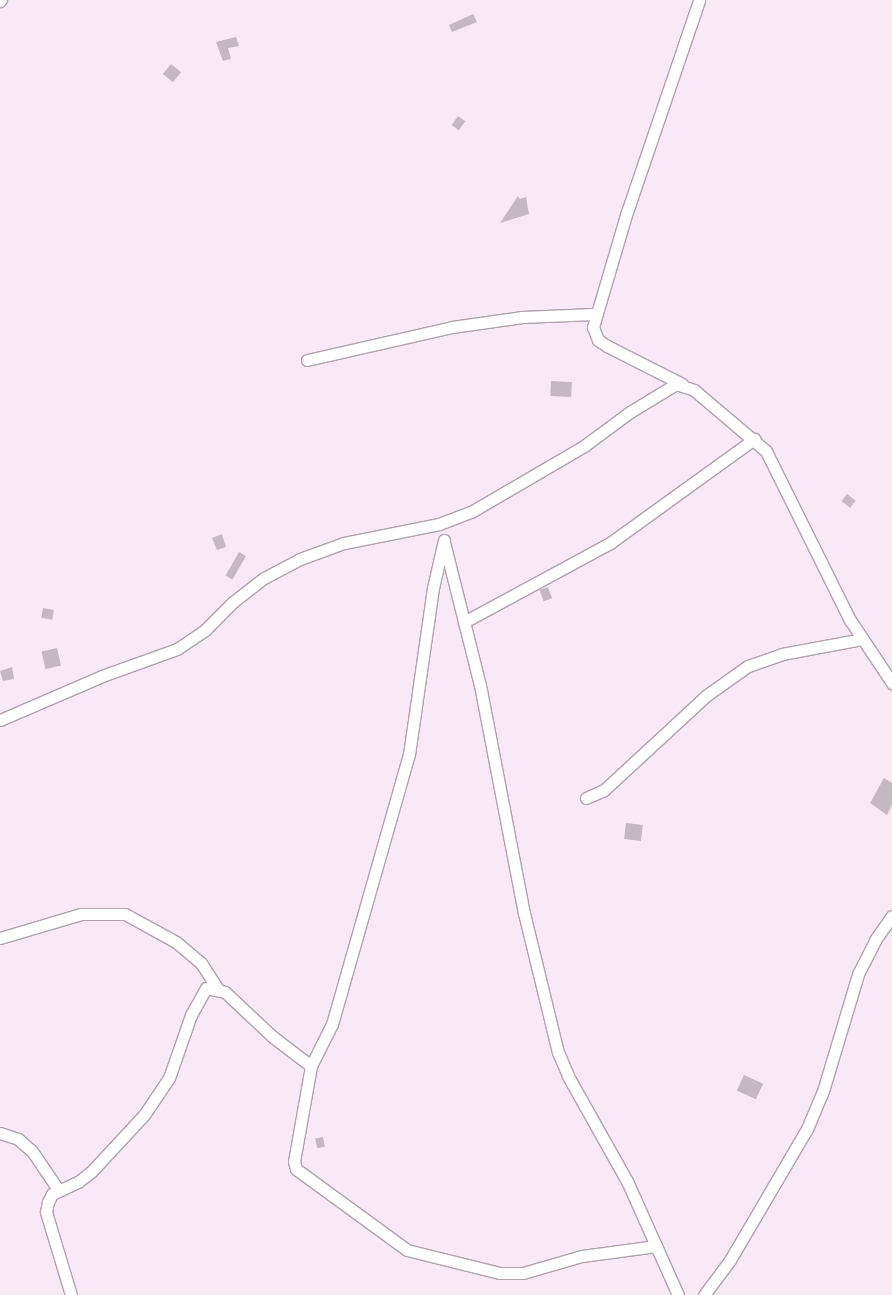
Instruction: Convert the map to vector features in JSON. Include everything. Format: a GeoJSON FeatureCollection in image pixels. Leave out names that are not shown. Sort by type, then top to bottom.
{"type":"FeatureCollection","features":[{"type":"Feature","properties":{"kind":"street"},"geometry":{"type":"LineString","coordinates":[[699,0],[594,314],[593,327],[598,340],[682,384],[714,404],[754,439],[773,460],[817,557],[862,639],[892,683]]}},
{"type":"Feature","properties":{"kind":"street"},"geometry":{"type":"LineString","coordinates":[[307,360],[452,327],[522,317],[594,314]]}},
{"type":"Feature","properties":{"kind":"street"},"geometry":{"type":"LineString","coordinates":[[0,720],[102,676],[184,645],[264,578],[300,559],[344,542],[439,524],[471,512],[524,483],[584,446],[669,386],[682,384]]}},
{"type":"Feature","properties":{"kind":"street"},"geometry":{"type":"LineString","coordinates":[[464,622],[610,543],[754,439]]}},
{"type":"Feature","properties":{"kind":"street"},"geometry":{"type":"LineString","coordinates":[[439,524],[490,732],[524,913],[558,1052],[568,1076],[627,1181],[678,1295]]}},
{"type":"Feature","properties":{"kind":"street"},"geometry":{"type":"LineString","coordinates":[[444,540],[433,588],[409,754],[332,1024],[311,1066],[294,1161],[296,1169],[407,1250],[510,1274],[582,1256],[656,1246]]}},
{"type":"Feature","properties":{"kind":"street"},"geometry":{"type":"LineString","coordinates":[[586,798],[604,790],[707,695],[748,666],[782,654],[862,639]]}},
{"type":"Feature","properties":{"kind":"street"},"geometry":{"type":"LineString","coordinates":[[0,938],[81,914],[125,914],[176,942],[201,963],[218,989],[311,1066]]}},
{"type":"Feature","properties":{"kind":"street"},"geometry":{"type":"LineString","coordinates":[[704,1295],[730,1260],[807,1129],[823,1091],[858,974],[875,940],[892,916]]}},
{"type":"Feature","properties":{"kind":"street"},"geometry":{"type":"LineString","coordinates":[[71,1295],[46,1212],[52,1194],[78,1182],[91,1172],[144,1115],[169,1078],[202,993],[210,987],[218,989]]}},
{"type":"Feature","properties":{"kind":"street"},"geometry":{"type":"LineString","coordinates":[[0,1133],[18,1139],[32,1151],[59,1191]]}},
{"type":"Feature","properties":{"kind":"building"},"geometry":{"type":"Polygon","coordinates":[[[473,14],[477,22],[452,32],[449,25],[473,14]]]}},
{"type":"Feature","properties":{"kind":"building"},"geometry":{"type":"Polygon","coordinates":[[[236,37],[239,46],[228,48],[231,59],[223,61],[216,42],[236,37]]]}},
{"type":"Feature","properties":{"kind":"building"},"geometry":{"type":"Polygon","coordinates":[[[171,64],[181,72],[173,82],[163,74],[171,64]]]}},
{"type":"Feature","properties":{"kind":"building"},"geometry":{"type":"Polygon","coordinates":[[[458,116],[465,121],[459,130],[452,125],[458,116]]]}},
{"type":"Feature","properties":{"kind":"building"},"geometry":{"type":"Polygon","coordinates":[[[518,196],[520,199],[526,197],[529,214],[500,223],[518,196]]]}},
{"type":"Feature","properties":{"kind":"building"},"geometry":{"type":"Polygon","coordinates":[[[551,381],[572,382],[571,397],[550,396],[551,381]]]}},
{"type":"Feature","properties":{"kind":"building"},"geometry":{"type":"Polygon","coordinates":[[[847,494],[856,501],[850,508],[841,501],[847,494]]]}},
{"type":"Feature","properties":{"kind":"building"},"geometry":{"type":"Polygon","coordinates":[[[222,534],[226,547],[217,550],[212,538],[222,534]]]}},
{"type":"Feature","properties":{"kind":"building"},"geometry":{"type":"Polygon","coordinates":[[[239,552],[246,556],[232,579],[226,575],[239,552]]]}},
{"type":"Feature","properties":{"kind":"building"},"geometry":{"type":"Polygon","coordinates":[[[548,587],[552,598],[544,601],[540,590],[548,587]]]}},
{"type":"Feature","properties":{"kind":"building"},"geometry":{"type":"Polygon","coordinates":[[[43,608],[54,610],[52,620],[41,618],[43,608]]]}},
{"type":"Feature","properties":{"kind":"building"},"geometry":{"type":"Polygon","coordinates":[[[57,648],[61,666],[45,669],[41,652],[57,648]]]}},
{"type":"Feature","properties":{"kind":"building"},"geometry":{"type":"Polygon","coordinates":[[[12,667],[14,679],[3,681],[0,671],[12,667]]]}},
{"type":"Feature","properties":{"kind":"building"},"geometry":{"type":"Polygon","coordinates":[[[884,778],[892,783],[892,804],[887,815],[870,803],[884,778]]]}},
{"type":"Feature","properties":{"kind":"building"},"geometry":{"type":"Polygon","coordinates":[[[626,823],[643,825],[641,841],[624,839],[626,823]]]}},
{"type":"Feature","properties":{"kind":"building"},"geometry":{"type":"Polygon","coordinates":[[[744,1075],[763,1084],[756,1099],[737,1090],[744,1075]]]}},
{"type":"Feature","properties":{"kind":"building"},"geometry":{"type":"Polygon","coordinates":[[[323,1137],[325,1147],[317,1148],[315,1139],[323,1137]]]}}]}
